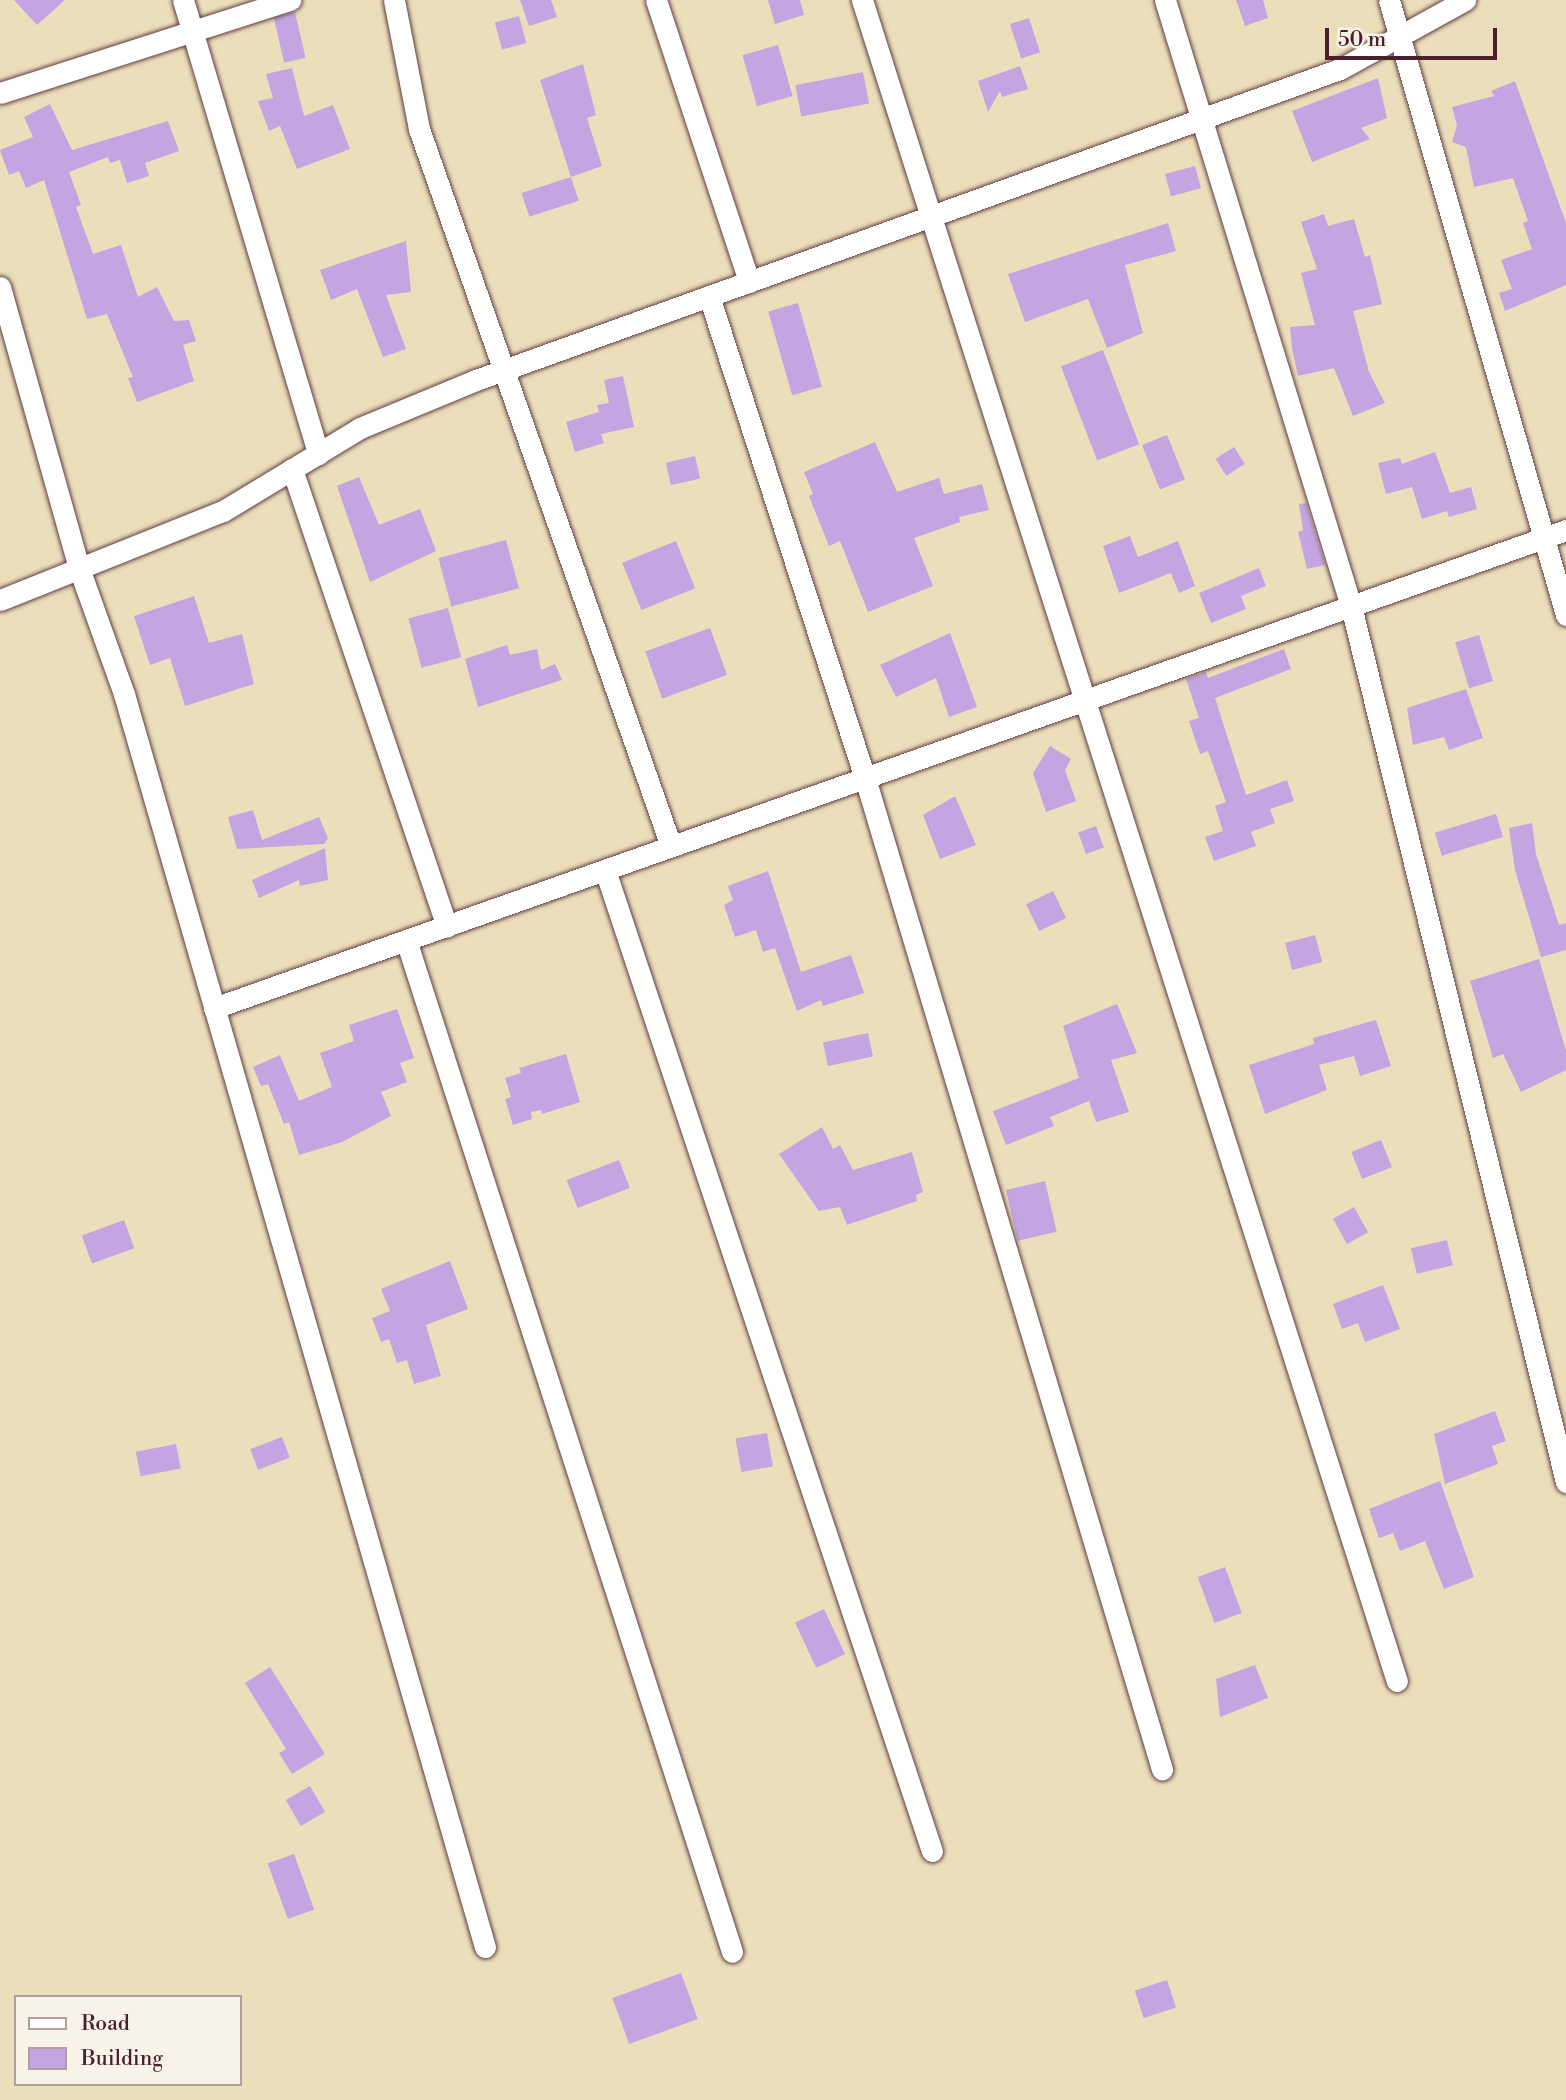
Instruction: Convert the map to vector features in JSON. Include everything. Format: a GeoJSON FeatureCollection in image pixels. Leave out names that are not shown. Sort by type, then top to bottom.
{"type":"FeatureCollection","features":[{"type":"Feature","properties":{"kind":"street"},"geometry":{"type":"LineString","coordinates":[[183,0],[318,454]]}},
{"type":"Feature","properties":{"kind":"street"},"geometry":{"type":"LineString","coordinates":[[0,93],[290,0]]}},
{"type":"Feature","properties":{"kind":"street"},"geometry":{"type":"LineString","coordinates":[[394,0],[419,129],[501,371],[671,846]]}},
{"type":"Feature","properties":{"kind":"street"},"geometry":{"type":"LineString","coordinates":[[656,0],[749,282]]}},
{"type":"Feature","properties":{"kind":"street"},"geometry":{"type":"LineString","coordinates":[[862,0],[934,215],[1397,1681]]}},
{"type":"Feature","properties":{"kind":"street"},"geometry":{"type":"LineString","coordinates":[[1165,0],[1351,606],[1566,1482]]}},
{"type":"Feature","properties":{"kind":"street"},"geometry":{"type":"LineString","coordinates":[[1389,0],[1566,615]]}},
{"type":"Feature","properties":{"kind":"street"},"geometry":{"type":"LineString","coordinates":[[0,600],[80,571],[223,511],[360,428],[501,371],[1340,69],[1465,0]]}},
{"type":"Feature","properties":{"kind":"street"},"geometry":{"type":"LineString","coordinates":[[0,287],[80,571],[124,694],[485,1947]]}},
{"type":"Feature","properties":{"kind":"street"},"geometry":{"type":"LineString","coordinates":[[709,296],[864,778],[1162,1769]]}},
{"type":"Feature","properties":{"kind":"street"},"geometry":{"type":"LineString","coordinates":[[292,469],[447,926]]}},
{"type":"Feature","properties":{"kind":"street"},"geometry":{"type":"LineString","coordinates":[[214,1008],[1566,530]]}},
{"type":"Feature","properties":{"kind":"street"},"geometry":{"type":"LineString","coordinates":[[605,870],[932,1852]]}},
{"type":"Feature","properties":{"kind":"street"},"geometry":{"type":"LineString","coordinates":[[405,940],[732,1952]]}},
{"type":"Feature","properties":{"kind":"building"},"geometry":{"type":"Polygon","coordinates":[[[14,0],[65,0],[37,25],[14,0]]]}},
{"type":"Feature","properties":{"kind":"building"},"geometry":{"type":"Polygon","coordinates":[[[520,0],[551,0],[557,17],[529,26],[520,0]]]}},
{"type":"Feature","properties":{"kind":"building"},"geometry":{"type":"Polygon","coordinates":[[[768,0],[800,0],[804,15],[775,24],[768,0]]]}},
{"type":"Feature","properties":{"kind":"building"},"geometry":{"type":"Polygon","coordinates":[[[1236,0],[1263,0],[1268,18],[1245,26],[1236,0]]]}},
{"type":"Feature","properties":{"kind":"building"},"geometry":{"type":"Polygon","coordinates":[[[295,12],[306,58],[284,63],[274,17],[295,12]]]}},
{"type":"Feature","properties":{"kind":"building"},"geometry":{"type":"Polygon","coordinates":[[[519,16],[526,43],[502,50],[495,22],[519,16]]]}},
{"type":"Feature","properties":{"kind":"building"},"geometry":{"type":"Polygon","coordinates":[[[1029,18],[1040,52],[1021,58],[1010,24],[1029,18]]]}},
{"type":"Feature","properties":{"kind":"building"},"geometry":{"type":"Polygon","coordinates":[[[778,45],[793,96],[757,106],[742,55],[778,45]]]}},
{"type":"Feature","properties":{"kind":"building"},"geometry":{"type":"Polygon","coordinates":[[[583,64],[596,115],[587,118],[602,166],[571,177],[540,80],[583,64]]]}},
{"type":"Feature","properties":{"kind":"building"},"geometry":{"type":"Polygon","coordinates":[[[1020,66],[1028,89],[1002,97],[1000,91],[988,112],[978,81],[1020,66]]]}},
{"type":"Feature","properties":{"kind":"building"},"geometry":{"type":"Polygon","coordinates":[[[292,68],[304,116],[333,105],[350,149],[297,169],[280,126],[269,131],[258,101],[273,98],[266,74],[292,68]]]}},
{"type":"Feature","properties":{"kind":"building"},"geometry":{"type":"Polygon","coordinates":[[[863,72],[869,103],[801,117],[795,85],[863,72]]]}},
{"type":"Feature","properties":{"kind":"building"},"geometry":{"type":"Polygon","coordinates":[[[1378,78],[1387,118],[1361,128],[1370,139],[1312,162],[1292,111],[1378,78]]]}},
{"type":"Feature","properties":{"kind":"building"},"geometry":{"type":"Polygon","coordinates":[[[1515,81],[1566,223],[1566,285],[1505,311],[1499,293],[1512,289],[1501,260],[1532,249],[1523,223],[1528,221],[1513,178],[1474,187],[1466,147],[1452,142],[1457,125],[1452,107],[1494,96],[1491,91],[1515,81]]]}},
{"type":"Feature","properties":{"kind":"building"},"geometry":{"type":"Polygon","coordinates":[[[50,104],[72,150],[168,121],[179,151],[145,163],[149,176],[127,183],[120,160],[110,163],[108,157],[69,172],[81,205],[76,207],[93,254],[121,245],[138,297],[157,287],[174,321],[189,320],[196,341],[183,345],[194,381],[137,402],[128,378],[133,377],[107,314],[87,319],[44,180],[26,188],[19,171],[9,175],[0,150],[33,137],[24,117],[50,104]]]}},
{"type":"Feature","properties":{"kind":"building"},"geometry":{"type":"Polygon","coordinates":[[[1195,166],[1201,188],[1171,196],[1165,174],[1195,166]]]}},
{"type":"Feature","properties":{"kind":"building"},"geometry":{"type":"Polygon","coordinates":[[[571,177],[579,201],[529,217],[522,193],[571,177]]]}},
{"type":"Feature","properties":{"kind":"building"},"geometry":{"type":"Polygon","coordinates":[[[1324,214],[1328,226],[1354,219],[1365,257],[1370,255],[1382,304],[1353,311],[1369,372],[1385,403],[1353,416],[1334,368],[1298,376],[1292,348],[1290,327],[1315,325],[1301,273],[1317,269],[1301,222],[1324,214]]]}},
{"type":"Feature","properties":{"kind":"building"},"geometry":{"type":"Polygon","coordinates":[[[1168,223],[1176,251],[1125,265],[1143,333],[1107,348],[1088,299],[1025,322],[1008,274],[1168,223]]]}},
{"type":"Feature","properties":{"kind":"building"},"geometry":{"type":"Polygon","coordinates":[[[406,241],[411,292],[386,295],[406,349],[383,357],[357,289],[331,300],[320,270],[406,241]]]}},
{"type":"Feature","properties":{"kind":"building"},"geometry":{"type":"Polygon","coordinates":[[[798,303],[822,387],[792,395],[768,312],[798,303]]]}},
{"type":"Feature","properties":{"kind":"building"},"geometry":{"type":"Polygon","coordinates":[[[1103,350],[1139,444],[1097,460],[1061,366],[1103,350]]]}},
{"type":"Feature","properties":{"kind":"building"},"geometry":{"type":"Polygon","coordinates":[[[623,376],[634,427],[601,434],[604,443],[575,452],[566,422],[599,412],[597,405],[609,403],[604,380],[623,376]]]}},
{"type":"Feature","properties":{"kind":"building"},"geometry":{"type":"Polygon","coordinates":[[[1167,435],[1185,480],[1160,490],[1142,445],[1167,435]]]}},
{"type":"Feature","properties":{"kind":"building"},"geometry":{"type":"Polygon","coordinates":[[[875,442],[897,492],[939,478],[944,494],[982,484],[989,510],[959,517],[960,522],[914,538],[933,586],[868,612],[840,541],[829,546],[809,496],[813,494],[804,472],[875,442]]]}},
{"type":"Feature","properties":{"kind":"building"},"geometry":{"type":"Polygon","coordinates":[[[1234,447],[1245,464],[1226,476],[1216,459],[1234,447]]]}},
{"type":"Feature","properties":{"kind":"building"},"geometry":{"type":"Polygon","coordinates":[[[1435,452],[1450,493],[1471,487],[1477,509],[1449,517],[1447,511],[1422,519],[1412,487],[1386,494],[1378,463],[1400,458],[1402,464],[1435,452]]]}},
{"type":"Feature","properties":{"kind":"building"},"geometry":{"type":"Polygon","coordinates":[[[695,456],[700,478],[671,485],[666,463],[695,456]]]}},
{"type":"Feature","properties":{"kind":"building"},"geometry":{"type":"Polygon","coordinates":[[[359,477],[379,525],[420,509],[436,551],[370,582],[337,486],[359,477]]]}},
{"type":"Feature","properties":{"kind":"building"},"geometry":{"type":"Polygon","coordinates":[[[1306,503],[1325,565],[1307,569],[1298,532],[1303,530],[1299,504],[1306,503]]]}},
{"type":"Feature","properties":{"kind":"building"},"geometry":{"type":"Polygon","coordinates":[[[1130,536],[1138,557],[1178,541],[1195,586],[1179,593],[1171,573],[1119,593],[1103,546],[1130,536]]]}},
{"type":"Feature","properties":{"kind":"building"},"geometry":{"type":"Polygon","coordinates":[[[506,540],[519,588],[451,606],[438,558],[506,540]]]}},
{"type":"Feature","properties":{"kind":"building"},"geometry":{"type":"Polygon","coordinates":[[[676,541],[695,588],[641,610],[622,563],[676,541]]]}},
{"type":"Feature","properties":{"kind":"building"},"geometry":{"type":"Polygon","coordinates":[[[1259,568],[1266,586],[1241,596],[1246,609],[1211,623],[1199,593],[1259,568]]]}},
{"type":"Feature","properties":{"kind":"building"},"geometry":{"type":"Polygon","coordinates":[[[194,596],[209,643],[242,634],[254,684],[185,706],[170,658],[150,665],[134,616],[194,596]]]}},
{"type":"Feature","properties":{"kind":"building"},"geometry":{"type":"Polygon","coordinates":[[[448,608],[461,657],[422,668],[408,619],[448,608]]]}},
{"type":"Feature","properties":{"kind":"building"},"geometry":{"type":"Polygon","coordinates":[[[710,628],[727,675],[662,699],[645,652],[710,628]]]}},
{"type":"Feature","properties":{"kind":"building"},"geometry":{"type":"Polygon","coordinates":[[[950,633],[977,707],[949,717],[936,678],[896,697],[880,665],[950,633]]]}},
{"type":"Feature","properties":{"kind":"building"},"geometry":{"type":"Polygon","coordinates":[[[1479,635],[1493,681],[1469,688],[1455,642],[1479,635]]]}},
{"type":"Feature","properties":{"kind":"building"},"geometry":{"type":"Polygon","coordinates":[[[507,645],[510,655],[537,649],[541,670],[555,664],[562,680],[478,707],[465,659],[507,645]]]}},
{"type":"Feature","properties":{"kind":"building"},"geometry":{"type":"Polygon","coordinates":[[[1284,649],[1291,669],[1215,698],[1246,795],[1287,780],[1294,801],[1270,809],[1275,823],[1251,832],[1256,846],[1214,861],[1205,837],[1223,831],[1215,806],[1226,802],[1208,751],[1200,754],[1189,721],[1199,718],[1186,679],[1206,672],[1208,678],[1284,649]]]}},
{"type":"Feature","properties":{"kind":"building"},"geometry":{"type":"Polygon","coordinates":[[[1466,689],[1483,738],[1449,750],[1444,737],[1413,745],[1407,708],[1466,689]]]}},
{"type":"Feature","properties":{"kind":"building"},"geometry":{"type":"Polygon","coordinates":[[[1050,746],[1071,759],[1065,770],[1076,801],[1046,812],[1033,773],[1050,746]]]}},
{"type":"Feature","properties":{"kind":"building"},"geometry":{"type":"Polygon","coordinates":[[[955,796],[976,845],[940,859],[923,815],[955,796]]]}},
{"type":"Feature","properties":{"kind":"building"},"geometry":{"type":"Polygon","coordinates":[[[253,810],[262,840],[319,817],[328,838],[324,844],[237,849],[228,817],[253,810]]]}},
{"type":"Feature","properties":{"kind":"building"},"geometry":{"type":"Polygon","coordinates":[[[1496,814],[1503,837],[1442,856],[1435,833],[1496,814]]]}},
{"type":"Feature","properties":{"kind":"building"},"geometry":{"type":"Polygon","coordinates":[[[1532,823],[1536,854],[1559,925],[1566,923],[1566,950],[1541,957],[1515,870],[1509,828],[1532,823]]]}},
{"type":"Feature","properties":{"kind":"building"},"geometry":{"type":"Polygon","coordinates":[[[1096,826],[1104,848],[1086,854],[1078,832],[1096,826]]]}},
{"type":"Feature","properties":{"kind":"building"},"geometry":{"type":"Polygon","coordinates":[[[325,848],[328,880],[300,886],[299,880],[259,898],[252,880],[325,848]]]}},
{"type":"Feature","properties":{"kind":"building"},"geometry":{"type":"Polygon","coordinates":[[[768,871],[801,972],[851,955],[864,993],[823,1006],[821,1000],[797,1011],[775,948],[763,952],[756,930],[735,937],[724,905],[733,900],[728,886],[768,871]]]}},
{"type":"Feature","properties":{"kind":"building"},"geometry":{"type":"Polygon","coordinates":[[[1053,891],[1066,918],[1039,931],[1026,904],[1053,891]]]}},
{"type":"Feature","properties":{"kind":"building"},"geometry":{"type":"Polygon","coordinates":[[[1315,935],[1322,962],[1292,970],[1285,943],[1315,935]]]}},
{"type":"Feature","properties":{"kind":"building"},"geometry":{"type":"Polygon","coordinates":[[[1539,959],[1566,1051],[1566,1070],[1521,1092],[1503,1054],[1493,1058],[1470,981],[1539,959]]]}},
{"type":"Feature","properties":{"kind":"building"},"geometry":{"type":"Polygon","coordinates":[[[1117,1004],[1137,1053],[1111,1060],[1129,1112],[1096,1122],[1089,1101],[1050,1117],[1054,1126],[1006,1145],[993,1111],[1079,1078],[1063,1026],[1117,1004]]]}},
{"type":"Feature","properties":{"kind":"building"},"geometry":{"type":"Polygon","coordinates":[[[397,1009],[414,1058],[400,1063],[407,1082],[381,1092],[391,1116],[342,1142],[299,1155],[289,1122],[284,1124],[268,1084],[261,1086],[253,1067],[280,1055],[299,1101],[332,1087],[320,1053],[354,1041],[349,1025],[397,1009]]]}},
{"type":"Feature","properties":{"kind":"building"},"geometry":{"type":"Polygon","coordinates":[[[1376,1020],[1391,1066],[1360,1076],[1354,1056],[1319,1065],[1327,1090],[1265,1114],[1249,1065],[1314,1044],[1313,1038],[1376,1020]]]}},
{"type":"Feature","properties":{"kind":"building"},"geometry":{"type":"Polygon","coordinates":[[[868,1033],[873,1056],[828,1066],[823,1043],[868,1033]]]}},
{"type":"Feature","properties":{"kind":"building"},"geometry":{"type":"Polygon","coordinates":[[[566,1054],[580,1102],[542,1114],[541,1110],[531,1112],[532,1119],[513,1125],[505,1099],[511,1097],[505,1078],[521,1073],[519,1068],[566,1054]]]}},
{"type":"Feature","properties":{"kind":"building"},"geometry":{"type":"Polygon","coordinates":[[[822,1127],[833,1149],[840,1145],[853,1170],[912,1152],[923,1192],[916,1195],[917,1201],[847,1225],[840,1207],[819,1211],[779,1154],[822,1127]]]}},
{"type":"Feature","properties":{"kind":"building"},"geometry":{"type":"Polygon","coordinates":[[[1381,1140],[1392,1167],[1362,1179],[1351,1152],[1381,1140]]]}},
{"type":"Feature","properties":{"kind":"building"},"geometry":{"type":"Polygon","coordinates":[[[619,1160],[630,1188],[577,1208],[567,1180],[619,1160]]]}},
{"type":"Feature","properties":{"kind":"building"},"geometry":{"type":"Polygon","coordinates":[[[1045,1181],[1057,1232],[1018,1241],[1006,1190],[1045,1181]]]}},
{"type":"Feature","properties":{"kind":"building"},"geometry":{"type":"Polygon","coordinates":[[[1354,1207],[1368,1232],[1347,1244],[1333,1219],[1354,1207]]]}},
{"type":"Feature","properties":{"kind":"building"},"geometry":{"type":"Polygon","coordinates":[[[124,1220],[134,1248],[92,1264],[82,1235],[124,1220]]]}},
{"type":"Feature","properties":{"kind":"building"},"geometry":{"type":"Polygon","coordinates":[[[1447,1240],[1453,1265],[1417,1274],[1411,1248],[1447,1240]]]}},
{"type":"Feature","properties":{"kind":"building"},"geometry":{"type":"Polygon","coordinates":[[[450,1261],[468,1309],[426,1325],[441,1376],[414,1384],[407,1360],[397,1363],[389,1339],[381,1342],[372,1318],[390,1311],[381,1289],[450,1261]]]}},
{"type":"Feature","properties":{"kind":"building"},"geometry":{"type":"Polygon","coordinates":[[[1383,1285],[1400,1329],[1365,1342],[1358,1323],[1342,1329],[1333,1304],[1383,1285]]]}},
{"type":"Feature","properties":{"kind":"building"},"geometry":{"type":"Polygon","coordinates":[[[1495,1411],[1506,1441],[1492,1446],[1498,1464],[1445,1484],[1434,1434],[1495,1411]]]}},
{"type":"Feature","properties":{"kind":"building"},"geometry":{"type":"Polygon","coordinates":[[[767,1433],[773,1466],[741,1472],[735,1439],[767,1433]]]}},
{"type":"Feature","properties":{"kind":"building"},"geometry":{"type":"Polygon","coordinates":[[[282,1437],[290,1458],[258,1470],[250,1449],[282,1437]]]}},
{"type":"Feature","properties":{"kind":"building"},"geometry":{"type":"Polygon","coordinates":[[[176,1444],[181,1469],[141,1476],[136,1452],[176,1444]]]}},
{"type":"Feature","properties":{"kind":"building"},"geometry":{"type":"Polygon","coordinates":[[[1440,1481],[1474,1577],[1444,1589],[1425,1541],[1400,1551],[1393,1533],[1379,1538],[1369,1509],[1440,1481]]]}},
{"type":"Feature","properties":{"kind":"building"},"geometry":{"type":"Polygon","coordinates":[[[1225,1567],[1242,1613],[1215,1623],[1198,1577],[1225,1567]]]}},
{"type":"Feature","properties":{"kind":"building"},"geometry":{"type":"Polygon","coordinates":[[[824,1609],[845,1654],[816,1668],[795,1623],[824,1609]]]}},
{"type":"Feature","properties":{"kind":"building"},"geometry":{"type":"Polygon","coordinates":[[[1255,1665],[1268,1698],[1220,1717],[1216,1679],[1255,1665]]]}},
{"type":"Feature","properties":{"kind":"building"},"geometry":{"type":"Polygon","coordinates":[[[270,1667],[325,1754],[292,1774],[279,1753],[286,1749],[245,1683],[270,1667]]]}},
{"type":"Feature","properties":{"kind":"building"},"geometry":{"type":"Polygon","coordinates":[[[310,1786],[325,1812],[301,1826],[286,1800],[310,1786]]]}},
{"type":"Feature","properties":{"kind":"building"},"geometry":{"type":"Polygon","coordinates":[[[294,1854],[314,1909],[288,1919],[268,1864],[294,1854]]]}},
{"type":"Feature","properties":{"kind":"building"},"geometry":{"type":"Polygon","coordinates":[[[681,1973],[698,2019],[629,2044],[612,1998],[681,1973]]]}},
{"type":"Feature","properties":{"kind":"building"},"geometry":{"type":"Polygon","coordinates":[[[1167,1980],[1176,2008],[1144,2018],[1135,1991],[1167,1980]]]}}]}
